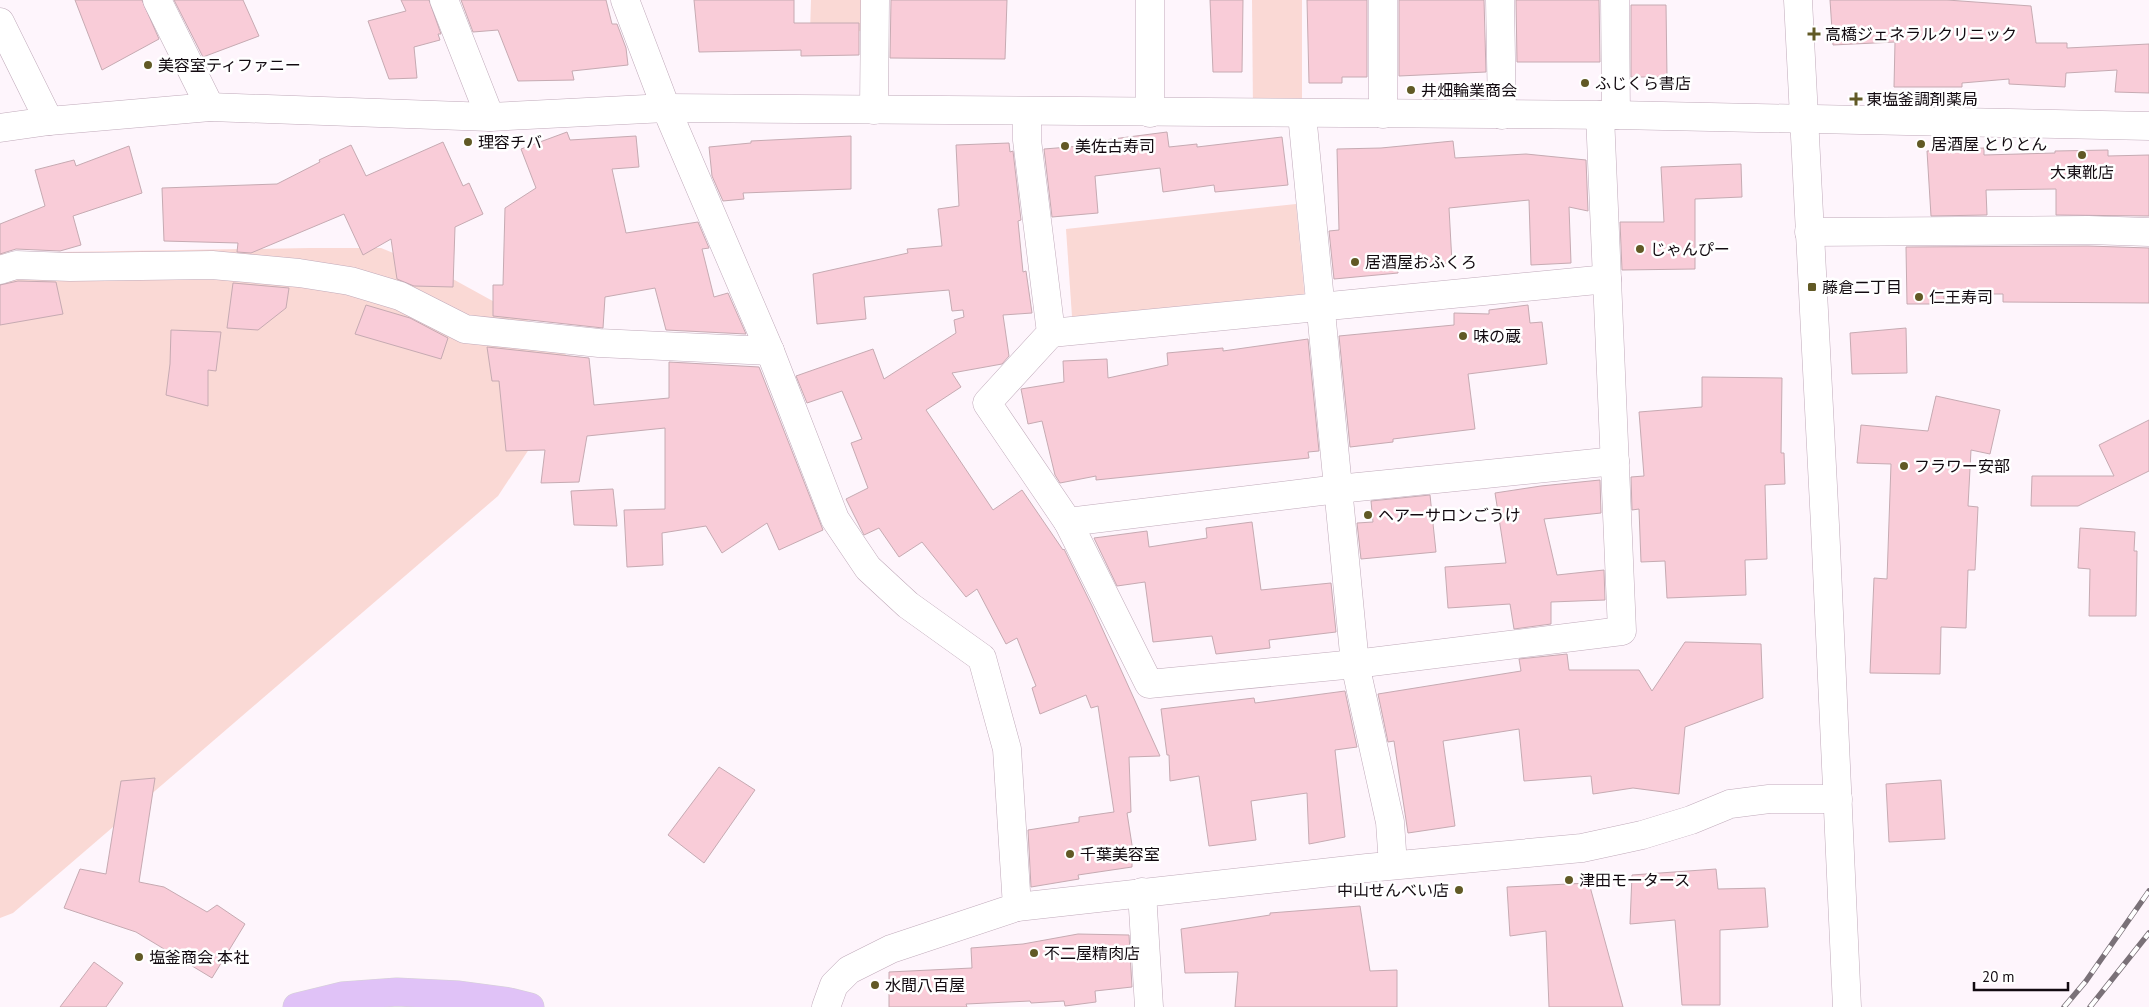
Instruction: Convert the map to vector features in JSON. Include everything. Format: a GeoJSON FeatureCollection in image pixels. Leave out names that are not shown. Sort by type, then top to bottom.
{"type":"FeatureCollection","features":[{"type":"Feature","properties":{"kind":"highway"},"geometry":{"type":"LineString","coordinates":[[297,1007],[342,996],[397,992],[459,995],[510,1002],[530,1007]]}},
{"type":"Feature","properties":{"kind":"street"},"geometry":{"type":"LineString","coordinates":[[157,0],[210,107]]}},
{"type":"Feature","properties":{"kind":"street"},"geometry":{"type":"LineString","coordinates":[[444,0],[490,117]]}},
{"type":"Feature","properties":{"kind":"street"},"geometry":{"type":"LineString","coordinates":[[625,0],[666,108],[770,351],[835,519],[868,568],[908,605],[982,658],[1006,749],[1017,907]]}},
{"type":"Feature","properties":{"kind":"street"},"geometry":{"type":"LineString","coordinates":[[874,110],[876,0]]}},
{"type":"Feature","properties":{"kind":"street"},"geometry":{"type":"LineString","coordinates":[[1150,0],[1150,113]]}},
{"type":"Feature","properties":{"kind":"street"},"geometry":{"type":"LineString","coordinates":[[1383,0],[1383,114]]}},
{"type":"Feature","properties":{"kind":"street"},"geometry":{"type":"LineString","coordinates":[[1500,0],[1502,115]]}},
{"type":"Feature","properties":{"kind":"street"},"geometry":{"type":"LineString","coordinates":[[1607,278],[1051,334],[986,404],[1068,522],[1149,684],[1355,664],[1622,631],[1607,278],[1608,115],[1615,0]]}},
{"type":"Feature","properties":{"kind":"street"},"geometry":{"type":"LineString","coordinates":[[1798,0],[1826,525],[1848,1007]]}},
{"type":"Feature","properties":{"kind":"street"},"geometry":{"type":"LineString","coordinates":[[0,22],[49,121]]}},
{"type":"Feature","properties":{"kind":"street"},"geometry":{"type":"LineString","coordinates":[[0,128],[49,121],[210,107],[490,117],[666,108],[1608,115],[2149,126]]}},
{"type":"Feature","properties":{"kind":"street"},"geometry":{"type":"LineString","coordinates":[[1027,112],[1027,140],[1051,334]]}},
{"type":"Feature","properties":{"kind":"street"},"geometry":{"type":"LineString","coordinates":[[1302,114],[1355,664],[1390,822],[1392,866]]}},
{"type":"Feature","properties":{"kind":"street"},"geometry":{"type":"LineString","coordinates":[[1809,232],[2088,230],[2149,232]]}},
{"type":"Feature","properties":{"kind":"street"},"geometry":{"type":"LineString","coordinates":[[0,270],[16,264],[70,267],[212,265],[299,273],[350,281],[400,296],[465,329],[599,343],[770,351]]}},
{"type":"Feature","properties":{"kind":"street"},"geometry":{"type":"LineString","coordinates":[[1068,522],[1338,488],[1615,461]]}},
{"type":"Feature","properties":{"kind":"street"},"geometry":{"type":"LineString","coordinates":[[826,1007],[834,985],[849,970],[891,950],[1017,907],[1142,892],[1582,848],[1642,835],[1691,820],[1730,804],[1769,799],[1838,799]]}},
{"type":"Feature","properties":{"kind":"street"},"geometry":{"type":"LineString","coordinates":[[1142,892],[1149,1007]]}},
{"type":"Feature","properties":{"kind":"shaded area"},"geometry":{"type":"Polygon","coordinates":[[[811,0],[866,0],[864,31],[810,32],[811,0]]]}},
{"type":"Feature","properties":{"kind":"shaded area"},"geometry":{"type":"Polygon","coordinates":[[[1252,0],[1302,0],[1302,114],[1253,113],[1252,0]]]}},
{"type":"Feature","properties":{"kind":"shaded area"},"geometry":{"type":"Polygon","coordinates":[[[1296,204],[1306,309],[1073,331],[1066,229],[1296,204]]]}},
{"type":"Feature","properties":{"kind":"shaded area"},"geometry":{"type":"Polygon","coordinates":[[[381,248],[440,272],[569,343],[545,425],[498,496],[13,913],[0,918],[0,253],[381,248]]]}},
{"type":"Feature","properties":{"kind":"building"},"geometry":{"type":"Polygon","coordinates":[[[75,0],[142,0],[159,39],[102,70],[75,0]]]}},
{"type":"Feature","properties":{"kind":"building"},"geometry":{"type":"Polygon","coordinates":[[[174,0],[243,0],[259,36],[203,57],[174,0]]]}},
{"type":"Feature","properties":{"kind":"building"},"geometry":{"type":"Polygon","coordinates":[[[401,0],[429,0],[441,34],[438,34],[440,40],[414,47],[417,78],[389,79],[368,21],[406,11],[401,0]]]}},
{"type":"Feature","properties":{"kind":"building"},"geometry":{"type":"Polygon","coordinates":[[[461,0],[606,0],[612,24],[617,24],[626,48],[628,65],[572,71],[574,80],[518,81],[498,30],[473,32],[461,0]]]}},
{"type":"Feature","properties":{"kind":"building"},"geometry":{"type":"Polygon","coordinates":[[[694,0],[794,0],[794,23],[859,23],[859,55],[801,56],[801,50],[699,52],[694,0]]]}},
{"type":"Feature","properties":{"kind":"building"},"geometry":{"type":"Polygon","coordinates":[[[891,0],[1007,0],[1005,59],[890,58],[891,0]]]}},
{"type":"Feature","properties":{"kind":"building"},"geometry":{"type":"Polygon","coordinates":[[[1210,0],[1243,0],[1242,72],[1213,72],[1210,0]]]}},
{"type":"Feature","properties":{"kind":"building"},"geometry":{"type":"Polygon","coordinates":[[[1307,0],[1367,0],[1367,77],[1342,77],[1342,83],[1309,83],[1307,0]]]}},
{"type":"Feature","properties":{"kind":"building"},"geometry":{"type":"Polygon","coordinates":[[[1399,0],[1484,0],[1486,72],[1399,76],[1399,0]]]}},
{"type":"Feature","properties":{"kind":"building"},"geometry":{"type":"Polygon","coordinates":[[[1516,0],[1599,0],[1600,62],[1517,62],[1516,0]]]}},
{"type":"Feature","properties":{"kind":"building"},"geometry":{"type":"Polygon","coordinates":[[[1830,0],[1947,0],[2031,6],[2036,43],[2067,43],[2067,48],[2149,44],[2149,93],[2115,92],[2117,70],[2066,73],[2065,87],[2009,84],[2009,79],[1962,83],[1962,87],[1894,87],[1895,42],[1833,45],[1830,0]]]}},
{"type":"Feature","properties":{"kind":"building"},"geometry":{"type":"Polygon","coordinates":[[[1631,5],[1666,5],[1667,77],[1631,77],[1631,5]]]}},
{"type":"Feature","properties":{"kind":"building"},"geometry":{"type":"Polygon","coordinates":[[[567,132],[570,140],[636,136],[639,167],[612,169],[626,233],[698,222],[709,248],[702,249],[714,297],[728,293],[746,334],[666,330],[655,288],[605,297],[603,328],[493,316],[493,285],[503,285],[505,208],[536,188],[521,149],[567,132]]]}},
{"type":"Feature","properties":{"kind":"building"},"geometry":{"type":"Polygon","coordinates":[[[1167,132],[1169,147],[1197,144],[1197,147],[1282,137],[1288,185],[1215,192],[1214,185],[1163,192],[1160,168],[1095,176],[1098,213],[1052,217],[1044,149],[1106,144],[1105,140],[1167,132]]]}},
{"type":"Feature","properties":{"kind":"building"},"geometry":{"type":"Polygon","coordinates":[[[851,136],[851,189],[743,193],[744,199],[723,201],[712,176],[709,147],[751,143],[751,141],[851,136]]]}},
{"type":"Feature","properties":{"kind":"building"},"geometry":{"type":"Polygon","coordinates":[[[1453,141],[1455,158],[1526,154],[1586,160],[1588,211],[1569,207],[1571,263],[1531,265],[1529,200],[1449,208],[1452,263],[1398,266],[1398,273],[1334,279],[1329,231],[1339,230],[1337,149],[1381,148],[1453,141]]]}},
{"type":"Feature","properties":{"kind":"building"},"geometry":{"type":"Polygon","coordinates":[[[443,142],[463,186],[469,183],[483,214],[455,227],[453,287],[414,286],[397,279],[391,239],[363,255],[344,214],[251,253],[237,252],[238,243],[164,241],[162,188],[277,184],[320,162],[319,160],[351,145],[366,176],[443,142]]]}},
{"type":"Feature","properties":{"kind":"building"},"geometry":{"type":"Polygon","coordinates":[[[1009,143],[1010,152],[1013,151],[1021,220],[1018,221],[1023,272],[1026,271],[1032,313],[1003,315],[1009,356],[1002,364],[952,373],[961,387],[926,410],[993,510],[1022,490],[1064,549],[1160,756],[1129,757],[1131,812],[1127,813],[1132,845],[1132,867],[1078,875],[1079,879],[1031,887],[1028,830],[1079,822],[1079,817],[1114,812],[1098,706],[1091,708],[1086,695],[1040,714],[1032,688],[1036,686],[1017,638],[1006,644],[977,589],[966,597],[922,542],[899,557],[879,528],[864,535],[846,499],[868,488],[851,443],[862,439],[842,391],[807,403],[796,376],[873,349],[884,379],[956,333],[954,320],[964,317],[963,310],[952,311],[949,290],[864,297],[866,319],[817,324],[813,274],[908,253],[907,249],[942,246],[938,209],[959,206],[956,145],[1009,143]]]}},
{"type":"Feature","properties":{"kind":"building"},"geometry":{"type":"Polygon","coordinates":[[[129,146],[142,193],[73,216],[81,245],[60,251],[16,249],[0,254],[0,224],[45,206],[35,170],[74,160],[76,166],[129,146]]]}},
{"type":"Feature","properties":{"kind":"building"},"geometry":{"type":"Polygon","coordinates":[[[1984,148],[1984,155],[2108,150],[2108,156],[2149,155],[2149,216],[2056,215],[2056,189],[1986,190],[1987,215],[1931,216],[1927,151],[1984,148]]]}},
{"type":"Feature","properties":{"kind":"building"},"geometry":{"type":"Polygon","coordinates":[[[1741,164],[1742,197],[1695,199],[1695,269],[1622,270],[1620,222],[1664,222],[1661,167],[1741,164]]]}},
{"type":"Feature","properties":{"kind":"building"},"geometry":{"type":"Polygon","coordinates":[[[2088,246],[2149,248],[2149,303],[2003,302],[2003,294],[1944,294],[1944,304],[1907,304],[1906,247],[2088,246]]]}},
{"type":"Feature","properties":{"kind":"building"},"geometry":{"type":"Polygon","coordinates":[[[18,281],[56,282],[63,314],[0,325],[0,285],[18,281]]]}},
{"type":"Feature","properties":{"kind":"building"},"geometry":{"type":"Polygon","coordinates":[[[233,283],[289,288],[286,308],[258,330],[227,328],[233,283]]]}},
{"type":"Feature","properties":{"kind":"building"},"geometry":{"type":"Polygon","coordinates":[[[366,305],[410,318],[448,338],[441,359],[355,334],[366,305]]]}},
{"type":"Feature","properties":{"kind":"building"},"geometry":{"type":"Polygon","coordinates":[[[1528,305],[1530,323],[1542,322],[1547,364],[1468,374],[1475,429],[1393,439],[1393,442],[1350,447],[1339,336],[1454,325],[1454,313],[1489,314],[1489,310],[1528,305]]]}},
{"type":"Feature","properties":{"kind":"building"},"geometry":{"type":"Polygon","coordinates":[[[1906,328],[1907,373],[1852,374],[1850,333],[1906,328]]]}},
{"type":"Feature","properties":{"kind":"building"},"geometry":{"type":"Polygon","coordinates":[[[171,330],[221,332],[216,371],[208,370],[208,406],[166,395],[170,364],[171,330]]]}},
{"type":"Feature","properties":{"kind":"building"},"geometry":{"type":"Polygon","coordinates":[[[1308,339],[1319,451],[1308,452],[1309,458],[1096,480],[1096,476],[1060,483],[1055,475],[1042,421],[1028,424],[1021,389],[1064,382],[1063,361],[1107,359],[1108,378],[1168,365],[1167,353],[1223,348],[1223,351],[1308,339]]]}},
{"type":"Feature","properties":{"kind":"building"},"geometry":{"type":"Polygon","coordinates":[[[487,347],[589,358],[594,405],[669,398],[669,362],[759,367],[823,530],[779,550],[767,523],[722,553],[706,526],[662,533],[663,565],[627,567],[624,510],[665,509],[665,428],[587,436],[579,482],[541,483],[545,450],[506,451],[499,381],[492,381],[487,347]]]}},
{"type":"Feature","properties":{"kind":"building"},"geometry":{"type":"Polygon","coordinates":[[[1702,377],[1782,378],[1781,453],[1784,453],[1785,484],[1765,485],[1767,559],[1745,560],[1746,595],[1667,598],[1665,561],[1641,562],[1639,509],[1632,510],[1631,477],[1644,476],[1639,412],[1702,407],[1702,377]]]}},
{"type":"Feature","properties":{"kind":"building"},"geometry":{"type":"Polygon","coordinates":[[[1936,396],[2000,410],[1990,454],[1971,450],[1968,506],[1978,507],[1975,570],[1968,570],[1966,628],[1941,627],[1940,674],[1870,673],[1874,578],[1887,579],[1891,464],[1857,463],[1861,425],[1928,431],[1936,396]]]}},
{"type":"Feature","properties":{"kind":"building"},"geometry":{"type":"Polygon","coordinates":[[[2149,420],[2149,471],[2078,506],[2031,506],[2032,476],[2114,476],[2099,445],[2149,420]]]}},
{"type":"Feature","properties":{"kind":"building"},"geometry":{"type":"Polygon","coordinates":[[[1600,480],[1601,513],[1544,519],[1557,575],[1604,570],[1605,600],[1551,602],[1551,624],[1514,629],[1510,604],[1448,608],[1445,567],[1506,563],[1495,493],[1600,480]]]}},
{"type":"Feature","properties":{"kind":"building"},"geometry":{"type":"Polygon","coordinates":[[[613,489],[617,526],[574,525],[571,491],[613,489]]]}},
{"type":"Feature","properties":{"kind":"building"},"geometry":{"type":"Polygon","coordinates":[[[1430,495],[1436,552],[1361,559],[1357,523],[1373,522],[1371,501],[1430,495]]]}},
{"type":"Feature","properties":{"kind":"building"},"geometry":{"type":"Polygon","coordinates":[[[1252,522],[1261,590],[1331,583],[1336,632],[1269,640],[1270,648],[1216,654],[1212,636],[1153,642],[1145,582],[1117,586],[1094,538],[1147,531],[1149,547],[1207,538],[1206,528],[1252,522]]]}},
{"type":"Feature","properties":{"kind":"building"},"geometry":{"type":"Polygon","coordinates":[[[2080,528],[2135,532],[2134,551],[2137,551],[2136,616],[2089,616],[2090,569],[2078,568],[2080,528]]]}},
{"type":"Feature","properties":{"kind":"building"},"geometry":{"type":"Polygon","coordinates":[[[1685,642],[1761,644],[1763,698],[1685,727],[1679,794],[1633,788],[1593,794],[1591,776],[1524,781],[1519,729],[1443,741],[1455,826],[1408,833],[1394,741],[1388,742],[1378,694],[1521,671],[1519,659],[1567,654],[1569,670],[1639,670],[1652,691],[1685,642]]]}},
{"type":"Feature","properties":{"kind":"building"},"geometry":{"type":"Polygon","coordinates":[[[1345,691],[1357,747],[1335,750],[1345,837],[1309,844],[1307,793],[1251,801],[1256,840],[1209,846],[1199,776],[1170,781],[1169,755],[1167,755],[1161,709],[1254,698],[1255,703],[1345,691]]]}},
{"type":"Feature","properties":{"kind":"building"},"geometry":{"type":"Polygon","coordinates":[[[719,767],[755,790],[704,863],[668,835],[719,767]]]}},
{"type":"Feature","properties":{"kind":"building"},"geometry":{"type":"Polygon","coordinates":[[[155,778],[139,882],[164,887],[207,912],[217,905],[245,924],[212,978],[136,932],[64,908],[80,869],[106,874],[121,781],[155,778]]]}},
{"type":"Feature","properties":{"kind":"building"},"geometry":{"type":"Polygon","coordinates":[[[1941,780],[1945,839],[1889,842],[1886,784],[1941,780]]]}},
{"type":"Feature","properties":{"kind":"building"},"geometry":{"type":"Polygon","coordinates":[[[1716,869],[1718,889],[1765,888],[1768,927],[1720,930],[1720,1005],[1682,1005],[1675,920],[1630,924],[1632,875],[1716,869]]]}},
{"type":"Feature","properties":{"kind":"building"},"geometry":{"type":"Polygon","coordinates":[[[1589,883],[1623,1007],[1549,1007],[1546,931],[1510,936],[1507,887],[1589,883]]]}},
{"type":"Feature","properties":{"kind":"building"},"geometry":{"type":"Polygon","coordinates":[[[1360,906],[1370,971],[1397,970],[1397,1007],[1235,1007],[1238,972],[1185,973],[1181,929],[1270,915],[1270,913],[1360,906]]]}},
{"type":"Feature","properties":{"kind":"building"},"geometry":{"type":"Polygon","coordinates":[[[1078,934],[1129,935],[1132,987],[1095,991],[1096,1002],[1065,1006],[1064,1001],[1031,1003],[1030,1001],[966,1004],[967,1007],[889,1007],[889,972],[972,968],[971,948],[1023,944],[1078,934]]]}},
{"type":"Feature","properties":{"kind":"building"},"geometry":{"type":"Polygon","coordinates":[[[94,962],[123,983],[106,1007],[60,1007],[94,962]]]}},
{"type":"Feature","properties":{"kind":"railway"},"geometry":{"type":"LineString","coordinates":[[2064,1007],[2086,981],[2149,891]]}},
{"type":"Feature","properties":{"kind":"railway"},"geometry":{"type":"LineString","coordinates":[[2090,1007],[2149,933]]}},
{"type":"Feature","properties":{"kind":"place","name":"高橋ジェネラルクリニック"},"geometry":{"type":"Point","coordinates":[1814,34]}},
{"type":"Feature","properties":{"kind":"place","name":"美容室ティファニー"},"geometry":{"type":"Point","coordinates":[148,65]}},
{"type":"Feature","properties":{"kind":"place","name":"ふじくら書店"},"geometry":{"type":"Point","coordinates":[1585,83]}},
{"type":"Feature","properties":{"kind":"place","name":"井畑輪業商会"},"geometry":{"type":"Point","coordinates":[1411,90]}},
{"type":"Feature","properties":{"kind":"place","name":"東塩釜調剤薬局"},"geometry":{"type":"Point","coordinates":[1856,99]}},
{"type":"Feature","properties":{"kind":"place","name":"理容チバ"},"geometry":{"type":"Point","coordinates":[468,142]}},
{"type":"Feature","properties":{"kind":"place","name":"居酒屋 とりとん"},"geometry":{"type":"Point","coordinates":[1921,144]}},
{"type":"Feature","properties":{"kind":"place","name":"美佐古寿司"},"geometry":{"type":"Point","coordinates":[1065,146]}},
{"type":"Feature","properties":{"kind":"place","name":"大東靴店"},"geometry":{"type":"Point","coordinates":[2082,155]}},
{"type":"Feature","properties":{"kind":"place","name":"じゃんぴー"},"geometry":{"type":"Point","coordinates":[1640,249]}},
{"type":"Feature","properties":{"kind":"place","name":"居酒屋おふくろ"},"geometry":{"type":"Point","coordinates":[1355,262]}},
{"type":"Feature","properties":{"kind":"place","name":"藤倉二丁目"},"geometry":{"type":"Point","coordinates":[1812,287]}},
{"type":"Feature","properties":{"kind":"place","name":"仁王寿司"},"geometry":{"type":"Point","coordinates":[1919,297]}},
{"type":"Feature","properties":{"kind":"place","name":"味の蔵"},"geometry":{"type":"Point","coordinates":[1463,336]}},
{"type":"Feature","properties":{"kind":"place","name":"フラワー安部"},"geometry":{"type":"Point","coordinates":[1904,466]}},
{"type":"Feature","properties":{"kind":"place","name":"ヘアーサロンごうけ"},"geometry":{"type":"Point","coordinates":[1368,515]}},
{"type":"Feature","properties":{"kind":"place","name":"千葉美容室"},"geometry":{"type":"Point","coordinates":[1070,854]}},
{"type":"Feature","properties":{"kind":"place","name":"津田モータース"},"geometry":{"type":"Point","coordinates":[1569,880]}},
{"type":"Feature","properties":{"kind":"place","name":"中山せんべい店"},"geometry":{"type":"Point","coordinates":[1459,890]}},
{"type":"Feature","properties":{"kind":"place","name":"不二屋精肉店"},"geometry":{"type":"Point","coordinates":[1034,953]}},
{"type":"Feature","properties":{"kind":"place","name":"塩釜商会 本社"},"geometry":{"type":"Point","coordinates":[139,957]}},
{"type":"Feature","properties":{"kind":"place","name":"水間八百屋"},"geometry":{"type":"Point","coordinates":[875,985]}}]}
